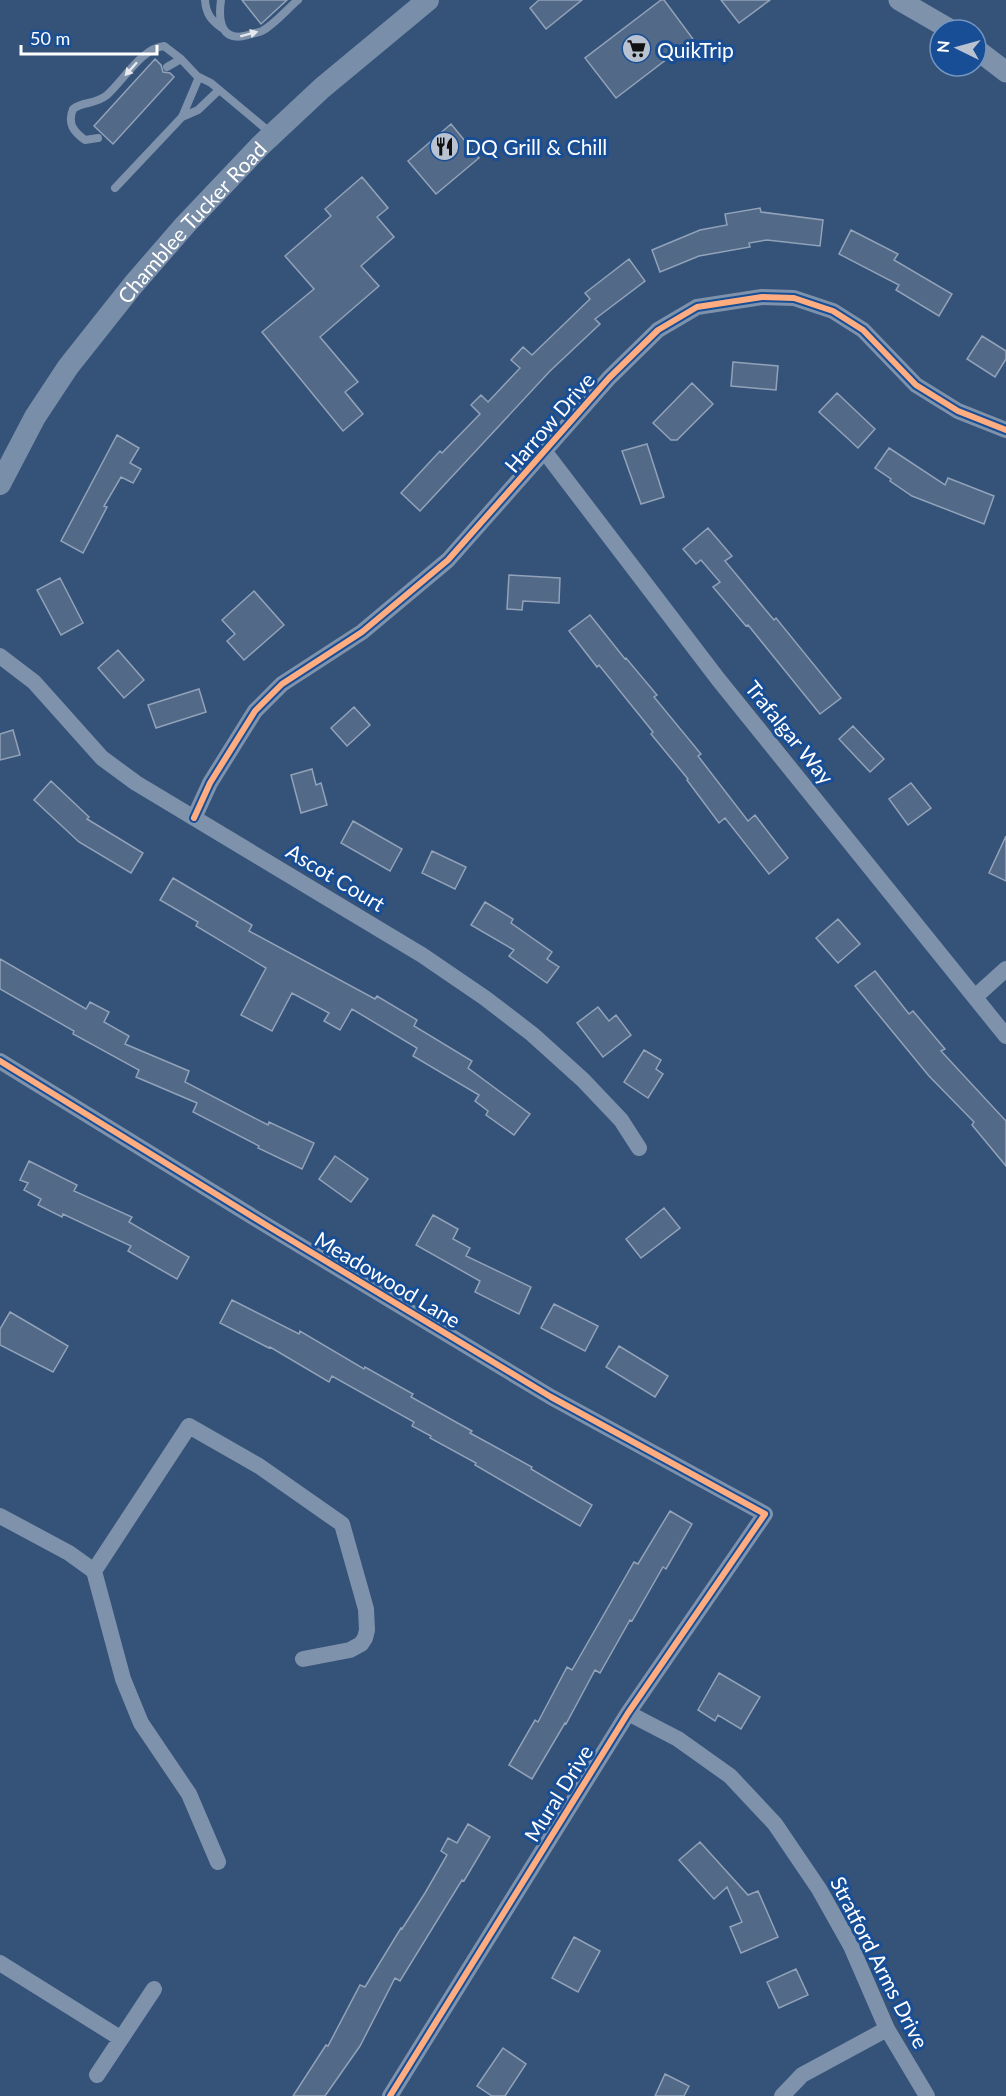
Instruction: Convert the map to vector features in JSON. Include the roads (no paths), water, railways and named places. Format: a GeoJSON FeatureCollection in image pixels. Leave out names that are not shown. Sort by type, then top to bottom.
{"type":"FeatureCollection","features":[{"type":"Feature","properties":{"kind":"main road","name":"Chamblee Tucker Road"},"geometry":{"type":"LineString","coordinates":[[0,484],[34,417],[68,367],[184,225],[272,135],[322,88],[428,0]]}},
{"type":"Feature","properties":{"kind":"street"},"geometry":{"type":"LineString","coordinates":[[899,0],[923,6],[937,18]]}},
{"type":"Feature","properties":{"kind":"street"},"geometry":{"type":"LineString","coordinates":[[988,58],[1006,72]]}},
{"type":"Feature","properties":{"kind":"street","name":"Harrow Drive"},"geometry":{"type":"LineString","coordinates":[[194,818],[210,783],[255,711],[282,684],[362,632],[448,560],[546,452],[609,378],[658,330],[696,307],[762,297],[794,298],[833,311],[863,330],[916,385],[958,411],[1006,430]]}},
{"type":"Feature","properties":{"kind":"street","name":"Trafalgar Way"},"geometry":{"type":"LineString","coordinates":[[546,452],[718,679],[1006,1036]]}},
{"type":"Feature","properties":{"kind":"street","name":"Ascot Court"},"geometry":{"type":"LineString","coordinates":[[0,656],[34,682],[102,758],[136,783],[422,955],[485,998],[532,1034],[583,1080],[621,1120],[639,1148]]}},
{"type":"Feature","properties":{"kind":"street"},"geometry":{"type":"LineString","coordinates":[[975,997],[1006,969]]}},
{"type":"Feature","properties":{"kind":"street","name":"Meadowood Lane"},"geometry":{"type":"LineString","coordinates":[[0,1061],[550,1397],[765,1514]]}},
{"type":"Feature","properties":{"kind":"street"},"geometry":{"type":"LineString","coordinates":[[94,1571],[189,1426],[259,1466],[342,1524],[366,1610],[365,1638],[361,1644],[350,1650],[303,1659]]}},
{"type":"Feature","properties":{"kind":"street","name":"Mural Drive"},"geometry":{"type":"LineString","coordinates":[[390,2096],[628,1713],[765,1514]]}},
{"type":"Feature","properties":{"kind":"street"},"geometry":{"type":"LineString","coordinates":[[0,1516],[69,1553],[94,1571],[123,1679],[141,1723],[189,1794],[218,1862]]}},
{"type":"Feature","properties":{"kind":"street","name":"Stratford Arms Drive"},"geometry":{"type":"LineString","coordinates":[[628,1713],[678,1738],[730,1776],[775,1824],[819,1889],[851,1946],[887,2029],[927,2096]]}},
{"type":"Feature","properties":{"kind":"street"},"geometry":{"type":"LineString","coordinates":[[0,1963],[120,2038]]}},
{"type":"Feature","properties":{"kind":"street"},"geometry":{"type":"LineString","coordinates":[[97,2075],[154,1989]]}},
{"type":"Feature","properties":{"kind":"street"},"geometry":{"type":"LineString","coordinates":[[782,2096],[802,2075],[887,2029]]}},
{"type":"Feature","properties":{"kind":"lane"},"geometry":{"type":"LineString","coordinates":[[205,0],[206,12],[213,22],[233,37],[262,31],[298,0]]}},
{"type":"Feature","properties":{"kind":"lane"},"geometry":{"type":"LineString","coordinates":[[220,0],[220,25],[224,30]]}},
{"type":"Feature","properties":{"kind":"lane"},"geometry":{"type":"LineString","coordinates":[[98,138],[85,140],[75,132],[70,123],[73,109],[80,105],[97,102],[108,94],[139,61],[157,46],[164,46],[181,59],[199,77],[219,90],[272,135]]}},
{"type":"Feature","properties":{"kind":"lane"},"geometry":{"type":"LineString","coordinates":[[167,67],[181,59]]}},
{"type":"Feature","properties":{"kind":"lane"},"geometry":{"type":"LineString","coordinates":[[115,188],[182,117],[199,77]]}},
{"type":"Feature","properties":{"kind":"lane"},"geometry":{"type":"LineString","coordinates":[[182,117],[198,110],[219,90]]}},
{"type":"Feature","properties":{"kind":"place","name":"QuikTrip"},"geometry":{"type":"Point","coordinates":[636,49]}},
{"type":"Feature","properties":{"kind":"place","name":"DQ Grill & Chill"},"geometry":{"type":"Point","coordinates":[444,146]}}]}
